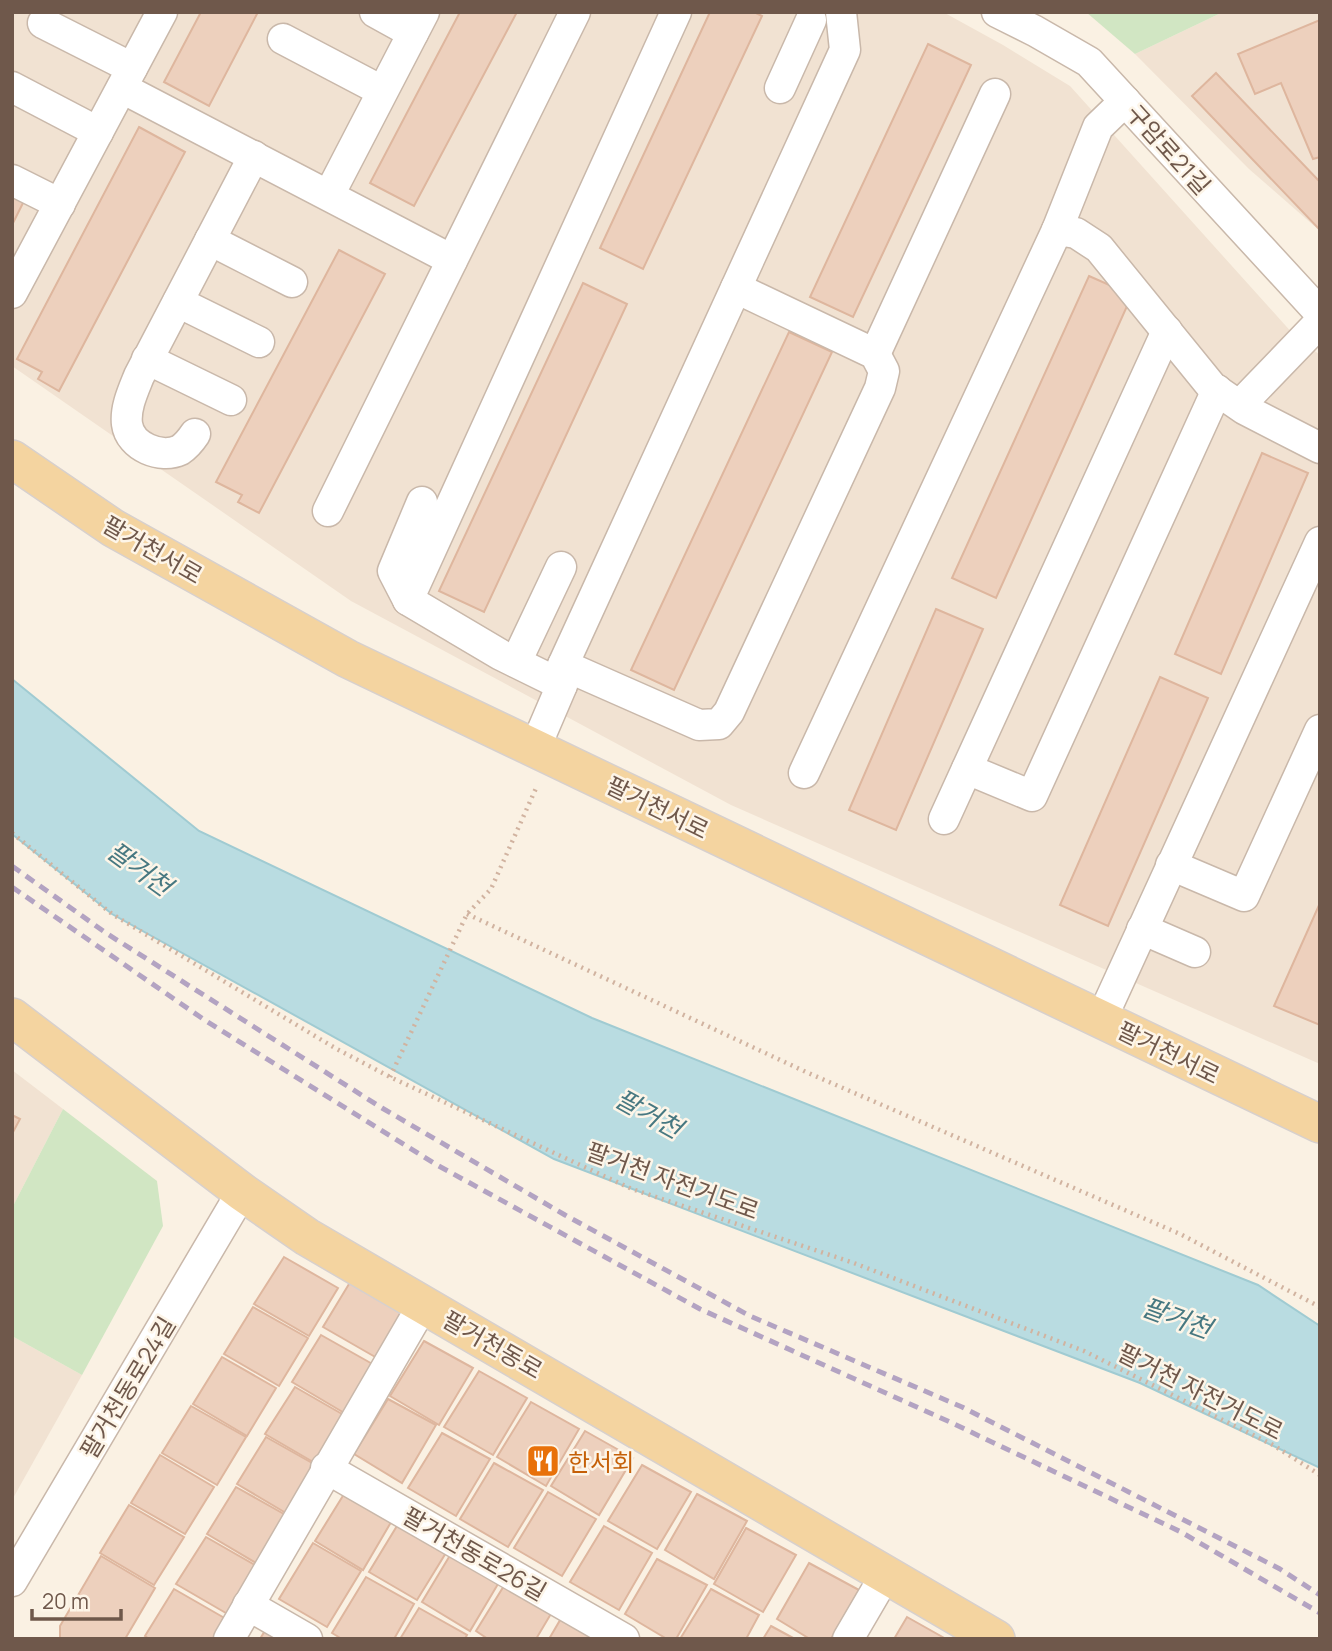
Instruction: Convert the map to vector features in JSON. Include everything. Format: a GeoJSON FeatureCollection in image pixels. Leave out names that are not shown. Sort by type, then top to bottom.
{"type":"FeatureCollection","features":[{"type":"Feature","properties":{"kind":"main road","name":"팔거천서로"},"geometry":{"type":"LineString","coordinates":[[12,459],[113,528],[348,659],[1320,1124]]}},
{"type":"Feature","properties":{"kind":"main road","name":"팔거천동로"},"geometry":{"type":"LineString","coordinates":[[12,1017],[242,1192],[307,1237],[996,1639]]}},
{"type":"Feature","properties":{"kind":"street"},"geometry":{"type":"LineString","coordinates":[[12,293],[162,12]]}},
{"type":"Feature","properties":{"kind":"street"},"geometry":{"type":"LineString","coordinates":[[329,195],[419,23],[374,12]]}},
{"type":"Feature","properties":{"kind":"street"},"geometry":{"type":"LineString","coordinates":[[328,510],[575,12]]}},
{"type":"Feature","properties":{"kind":"street"},"geometry":{"type":"LineString","coordinates":[[408,600],[676,12]]}},
{"type":"Feature","properties":{"kind":"street","name":"구암로21길"},"geometry":{"type":"LineString","coordinates":[[997,12],[1089,62],[1320,313]]}},
{"type":"Feature","properties":{"kind":"street"},"geometry":{"type":"LineString","coordinates":[[543,752],[562,675],[845,50],[821,15],[780,88]]}},
{"type":"Feature","properties":{"kind":"street"},"geometry":{"type":"LineString","coordinates":[[43,23],[254,156],[452,260]]}},
{"type":"Feature","properties":{"kind":"street"},"geometry":{"type":"LineString","coordinates":[[283,39],[382,92]]}},
{"type":"Feature","properties":{"kind":"street"},"geometry":{"type":"LineString","coordinates":[[12,87],[98,132]]}},
{"type":"Feature","properties":{"kind":"street"},"geometry":{"type":"LineString","coordinates":[[875,354],[995,94]]}},
{"type":"Feature","properties":{"kind":"street"},"geometry":{"type":"LineString","coordinates":[[804,773],[1057,230],[1098,127],[1125,101]]}},
{"type":"Feature","properties":{"kind":"street"},"geometry":{"type":"LineString","coordinates":[[195,434],[183,448],[171,453],[156,453],[141,445],[131,434],[127,424],[129,403],[147,359],[254,156]]}},
{"type":"Feature","properties":{"kind":"street"},"geometry":{"type":"LineString","coordinates":[[12,180],[60,204]]}},
{"type":"Feature","properties":{"kind":"street"},"geometry":{"type":"LineString","coordinates":[[1057,230],[1076,233],[1099,248],[1167,331],[1228,398],[1320,448]]}},
{"type":"Feature","properties":{"kind":"street"},"geometry":{"type":"LineString","coordinates":[[210,240],[292,282]]}},
{"type":"Feature","properties":{"kind":"street"},"geometry":{"type":"LineString","coordinates":[[422,502],[393,570],[408,600],[516,662],[562,675],[699,724],[719,724],[729,712],[880,388],[884,370],[875,354],[736,288]]}},
{"type":"Feature","properties":{"kind":"street"},"geometry":{"type":"LineString","coordinates":[[177,302],[259,342]]}},
{"type":"Feature","properties":{"kind":"street"},"geometry":{"type":"LineString","coordinates":[[967,769],[1032,796],[1228,398],[1320,322]]}},
{"type":"Feature","properties":{"kind":"street"},"geometry":{"type":"LineString","coordinates":[[944,819],[1167,331]]}},
{"type":"Feature","properties":{"kind":"street"},"geometry":{"type":"LineString","coordinates":[[147,359],[231,400]]}},
{"type":"Feature","properties":{"kind":"street"},"geometry":{"type":"LineString","coordinates":[[1101,1020],[1320,542]]}},
{"type":"Feature","properties":{"kind":"street"},"geometry":{"type":"LineString","coordinates":[[516,662],[561,567]]}},
{"type":"Feature","properties":{"kind":"street"},"geometry":{"type":"LineString","coordinates":[[1171,865],[1244,897],[1308,789],[1320,730]]}},
{"type":"Feature","properties":{"kind":"street"},"geometry":{"type":"LineString","coordinates":[[1142,929],[1195,953]]}},
{"type":"Feature","properties":{"kind":"street","name":"팔거천동로24길"},"geometry":{"type":"LineString","coordinates":[[12,1581],[242,1192]]}},
{"type":"Feature","properties":{"kind":"street"},"geometry":{"type":"LineString","coordinates":[[229,1639],[424,1303]]}},
{"type":"Feature","properties":{"kind":"street","name":"팔거천동로26길"},"geometry":{"type":"LineString","coordinates":[[326,1468],[624,1639]]}},
{"type":"Feature","properties":{"kind":"street"},"geometry":{"type":"LineString","coordinates":[[848,1639],[886,1574]]}},
{"type":"Feature","properties":{"kind":"street"},"geometry":{"type":"LineString","coordinates":[[248,1605],[307,1639]]}},
{"type":"Feature","properties":{"kind":"path"},"geometry":{"type":"LineString","coordinates":[[390,1077],[467,914],[491,889],[543,752]]}},
{"type":"Feature","properties":{"kind":"path","name":"팔거천 자전거도로"},"geometry":{"type":"LineString","coordinates":[[12,833],[112,914],[335,1048],[390,1077],[632,1189],[851,1262],[1084,1351],[1273,1445],[1320,1475]]}},
{"type":"Feature","properties":{"kind":"path"},"geometry":{"type":"LineString","coordinates":[[467,914],[806,1072],[1180,1234],[1320,1307]]}},
{"type":"Feature","properties":{"kind":"shaded area"},"geometry":{"type":"Polygon","coordinates":[[[12,12],[943,12],[1070,86],[1294,335],[1320,355],[1320,1064],[731,805],[351,601],[12,366],[12,12]]]}},
{"type":"Feature","properties":{"kind":"shaded area"},"geometry":{"type":"Polygon","coordinates":[[[1223,12],[1320,12],[1320,231],[1249,169],[1135,54],[1223,12]]]}},
{"type":"Feature","properties":{"kind":"shaded area"},"geometry":{"type":"Polygon","coordinates":[[[12,1070],[63,1109],[12,1208],[12,1070]]]}},
{"type":"Feature","properties":{"kind":"shaded area"},"geometry":{"type":"Polygon","coordinates":[[[12,1336],[82,1375],[12,1500],[12,1336]]]}},
{"type":"Feature","properties":{"kind":"green space"},"geometry":{"type":"Polygon","coordinates":[[[1086,12],[1223,12],[1135,54],[1086,12]]]}},
{"type":"Feature","properties":{"kind":"green space"},"geometry":{"type":"Polygon","coordinates":[[[63,1109],[157,1181],[163,1226],[82,1375],[12,1336],[12,1208],[63,1109]]]}},
{"type":"Feature","properties":{"kind":"water","name":"팔거천"},"geometry":{"type":"Polygon","coordinates":[[[12,679],[199,831],[592,1018],[1258,1285],[1320,1326],[1320,1468],[1140,1383],[554,1159],[112,914],[12,834],[12,679]]]}},
{"type":"Feature","properties":{"kind":"building"},"geometry":{"type":"Polygon","coordinates":[[[201,12],[258,12],[209,106],[164,82],[201,12]]]}},
{"type":"Feature","properties":{"kind":"building"},"geometry":{"type":"Polygon","coordinates":[[[460,12],[517,12],[414,206],[370,183],[460,12]]]}},
{"type":"Feature","properties":{"kind":"building"},"geometry":{"type":"Polygon","coordinates":[[[710,12],[754,12],[762,16],[643,269],[600,248],[710,12]]]}},
{"type":"Feature","properties":{"kind":"building"},"geometry":{"type":"Polygon","coordinates":[[[1320,20],[1320,157],[1313,159],[1281,83],[1255,94],[1238,54],[1320,20]]]}},
{"type":"Feature","properties":{"kind":"building"},"geometry":{"type":"Polygon","coordinates":[[[928,44],[971,65],[853,317],[810,297],[928,44]]]}},
{"type":"Feature","properties":{"kind":"building"},"geometry":{"type":"Polygon","coordinates":[[[1216,73],[1320,182],[1320,230],[1192,96],[1216,73]]]}},
{"type":"Feature","properties":{"kind":"building"},"geometry":{"type":"Polygon","coordinates":[[[139,127],[185,152],[59,391],[38,379],[42,372],[17,359],[139,127]]]}},
{"type":"Feature","properties":{"kind":"building"},"geometry":{"type":"Polygon","coordinates":[[[12,193],[25,199],[12,225],[12,193]]]}},
{"type":"Feature","properties":{"kind":"building"},"geometry":{"type":"Polygon","coordinates":[[[339,250],[385,274],[259,513],[238,502],[242,495],[216,482],[339,250]]]}},
{"type":"Feature","properties":{"kind":"building"},"geometry":{"type":"Polygon","coordinates":[[[1089,276],[1132,295],[996,598],[952,578],[1089,276]]]}},
{"type":"Feature","properties":{"kind":"building"},"geometry":{"type":"Polygon","coordinates":[[[583,283],[627,304],[484,612],[439,591],[583,283]]]}},
{"type":"Feature","properties":{"kind":"building"},"geometry":{"type":"Polygon","coordinates":[[[789,332],[832,352],[674,690],[631,670],[789,332]]]}},
{"type":"Feature","properties":{"kind":"building"},"geometry":{"type":"Polygon","coordinates":[[[1262,453],[1308,473],[1221,674],[1175,654],[1262,453]]]}},
{"type":"Feature","properties":{"kind":"building"},"geometry":{"type":"Polygon","coordinates":[[[936,609],[983,629],[896,830],[849,810],[936,609]]]}},
{"type":"Feature","properties":{"kind":"building"},"geometry":{"type":"Polygon","coordinates":[[[1160,677],[1208,698],[1108,926],[1060,905],[1160,677]]]}},
{"type":"Feature","properties":{"kind":"building"},"geometry":{"type":"Polygon","coordinates":[[[1320,903],[1320,1025],[1274,1006],[1320,903]]]}},
{"type":"Feature","properties":{"kind":"building"},"geometry":{"type":"Polygon","coordinates":[[[12,1115],[20,1119],[12,1134],[12,1115]]]}},
{"type":"Feature","properties":{"kind":"building"},"geometry":{"type":"Polygon","coordinates":[[[284,1257],[338,1288],[309,1336],[254,1304],[284,1257]]]}},
{"type":"Feature","properties":{"kind":"building"},"geometry":{"type":"Polygon","coordinates":[[[352,1279],[406,1310],[377,1358],[323,1327],[352,1279]]]}},
{"type":"Feature","properties":{"kind":"building"},"geometry":{"type":"Polygon","coordinates":[[[253,1307],[308,1338],[279,1386],[224,1354],[253,1307]]]}},
{"type":"Feature","properties":{"kind":"building"},"geometry":{"type":"Polygon","coordinates":[[[321,1335],[376,1366],[346,1414],[292,1382],[321,1335]]]}},
{"type":"Feature","properties":{"kind":"building"},"geometry":{"type":"Polygon","coordinates":[[[424,1341],[473,1368],[439,1425],[390,1396],[424,1341]]]}},
{"type":"Feature","properties":{"kind":"building"},"geometry":{"type":"Polygon","coordinates":[[[222,1357],[276,1388],[247,1436],[193,1404],[222,1357]]]}},
{"type":"Feature","properties":{"kind":"building"},"geometry":{"type":"Polygon","coordinates":[[[479,1371],[527,1398],[493,1455],[444,1427],[479,1371]]]}},
{"type":"Feature","properties":{"kind":"building"},"geometry":{"type":"Polygon","coordinates":[[[295,1387],[349,1418],[320,1466],[265,1434],[295,1387]]]}},
{"type":"Feature","properties":{"kind":"building"},"geometry":{"type":"Polygon","coordinates":[[[388,1399],[436,1425],[402,1483],[354,1454],[388,1399]]]}},
{"type":"Feature","properties":{"kind":"building"},"geometry":{"type":"Polygon","coordinates":[[[531,1402],[579,1429],[546,1486],[497,1457],[531,1402]]]}},
{"type":"Feature","properties":{"kind":"building"},"geometry":{"type":"Polygon","coordinates":[[[191,1406],[246,1437],[217,1485],[162,1453],[191,1406]]]}},
{"type":"Feature","properties":{"kind":"building"},"geometry":{"type":"Polygon","coordinates":[[[585,1431],[633,1458],[599,1515],[551,1486],[585,1431]]]}},
{"type":"Feature","properties":{"kind":"building"},"geometry":{"type":"Polygon","coordinates":[[[442,1433],[490,1459],[456,1516],[408,1488],[442,1433]]]}},
{"type":"Feature","properties":{"kind":"building"},"geometry":{"type":"Polygon","coordinates":[[[266,1437],[321,1468],[291,1516],[237,1484],[266,1437]]]}},
{"type":"Feature","properties":{"kind":"building"},"geometry":{"type":"Polygon","coordinates":[[[160,1455],[214,1487],[185,1534],[131,1503],[160,1455]]]}},
{"type":"Feature","properties":{"kind":"building"},"geometry":{"type":"Polygon","coordinates":[[[494,1463],[543,1490],[508,1547],[460,1519],[494,1463]]]}},
{"type":"Feature","properties":{"kind":"building"},"geometry":{"type":"Polygon","coordinates":[[[642,1465],[691,1492],[657,1549],[608,1521],[642,1465]]]}},
{"type":"Feature","properties":{"kind":"building"},"geometry":{"type":"Polygon","coordinates":[[[349,1486],[397,1512],[363,1570],[315,1541],[349,1486]]]}},
{"type":"Feature","properties":{"kind":"building"},"geometry":{"type":"Polygon","coordinates":[[[236,1487],[291,1518],[261,1566],[207,1534],[236,1487]]]}},
{"type":"Feature","properties":{"kind":"building"},"geometry":{"type":"Polygon","coordinates":[[[548,1492],[596,1519],[562,1576],[514,1548],[548,1492]]]}},
{"type":"Feature","properties":{"kind":"building"},"geometry":{"type":"Polygon","coordinates":[[[697,1494],[747,1521],[714,1579],[665,1550],[697,1494]]]}},
{"type":"Feature","properties":{"kind":"building"},"geometry":{"type":"Polygon","coordinates":[[[129,1505],[184,1537],[154,1585],[100,1553],[129,1505]]]}},
{"type":"Feature","properties":{"kind":"building"},"geometry":{"type":"Polygon","coordinates":[[[403,1516],[452,1543],[417,1600],[369,1572],[403,1516]]]}},
{"type":"Feature","properties":{"kind":"building"},"geometry":{"type":"Polygon","coordinates":[[[604,1526],[652,1553],[619,1610],[570,1582],[604,1526]]]}},
{"type":"Feature","properties":{"kind":"building"},"geometry":{"type":"Polygon","coordinates":[[[746,1528],[796,1555],[763,1612],[714,1584],[746,1528]]]}},
{"type":"Feature","properties":{"kind":"building"},"geometry":{"type":"Polygon","coordinates":[[[206,1537],[260,1568],[231,1616],[176,1584],[206,1537]]]}},
{"type":"Feature","properties":{"kind":"building"},"geometry":{"type":"Polygon","coordinates":[[[313,1543],[361,1571],[327,1627],[279,1599],[313,1543]]]}},
{"type":"Feature","properties":{"kind":"building"},"geometry":{"type":"Polygon","coordinates":[[[455,1547],[504,1574],[470,1631],[422,1602],[455,1547]]]}},
{"type":"Feature","properties":{"kind":"building"},"geometry":{"type":"Polygon","coordinates":[[[101,1556],[155,1588],[125,1639],[60,1639],[60,1626],[101,1556]]]}},
{"type":"Feature","properties":{"kind":"building"},"geometry":{"type":"Polygon","coordinates":[[[657,1559],[707,1585],[676,1639],[667,1639],[625,1614],[657,1559]]]}},
{"type":"Feature","properties":{"kind":"building"},"geometry":{"type":"Polygon","coordinates":[[[809,1563],[859,1590],[831,1639],[810,1639],[777,1619],[809,1563]]]}},
{"type":"Feature","properties":{"kind":"building"},"geometry":{"type":"Polygon","coordinates":[[[510,1576],[558,1602],[536,1639],[488,1639],[476,1631],[510,1576]]]}},
{"type":"Feature","properties":{"kind":"building"},"geometry":{"type":"Polygon","coordinates":[[[366,1577],[414,1604],[394,1639],[342,1639],[332,1633],[366,1577]]]}},
{"type":"Feature","properties":{"kind":"building"},"geometry":{"type":"Polygon","coordinates":[[[174,1589],[228,1620],[217,1639],[149,1639],[145,1636],[174,1589]]]}},
{"type":"Feature","properties":{"kind":"building"},"geometry":{"type":"Polygon","coordinates":[[[711,1589],[759,1615],[746,1639],[680,1639],[711,1589]]]}},
{"type":"Feature","properties":{"kind":"building"},"geometry":{"type":"Polygon","coordinates":[[[419,1608],[467,1635],[465,1639],[400,1639],[419,1608]]]}},
{"type":"Feature","properties":{"kind":"building"},"geometry":{"type":"Polygon","coordinates":[[[566,1610],[614,1639],[549,1639],[566,1610]]]}},
{"type":"Feature","properties":{"kind":"building"},"geometry":{"type":"Polygon","coordinates":[[[907,1617],[946,1639],[894,1639],[907,1617]]]}},
{"type":"Feature","properties":{"kind":"building"},"geometry":{"type":"Polygon","coordinates":[[[270,1622],[301,1639],[260,1639],[270,1622]]]}},
{"type":"Feature","properties":{"kind":"building"},"geometry":{"type":"Polygon","coordinates":[[[771,1626],[795,1639],[763,1639],[771,1626]]]}},
{"type":"Feature","properties":{"kind":"railway"},"geometry":{"type":"LineString","coordinates":[[12,866],[106,933],[382,1108],[565,1215],[750,1316],[962,1407],[1280,1569],[1320,1595]]}},
{"type":"Feature","properties":{"kind":"railway"},"geometry":{"type":"LineString","coordinates":[[12,887],[206,1021],[437,1165],[700,1309],[952,1423],[1181,1532],[1320,1613]]}},
{"type":"Feature","properties":{"kind":"place","name":"한서회"},"geometry":{"type":"Point","coordinates":[543,1461]}}]}
